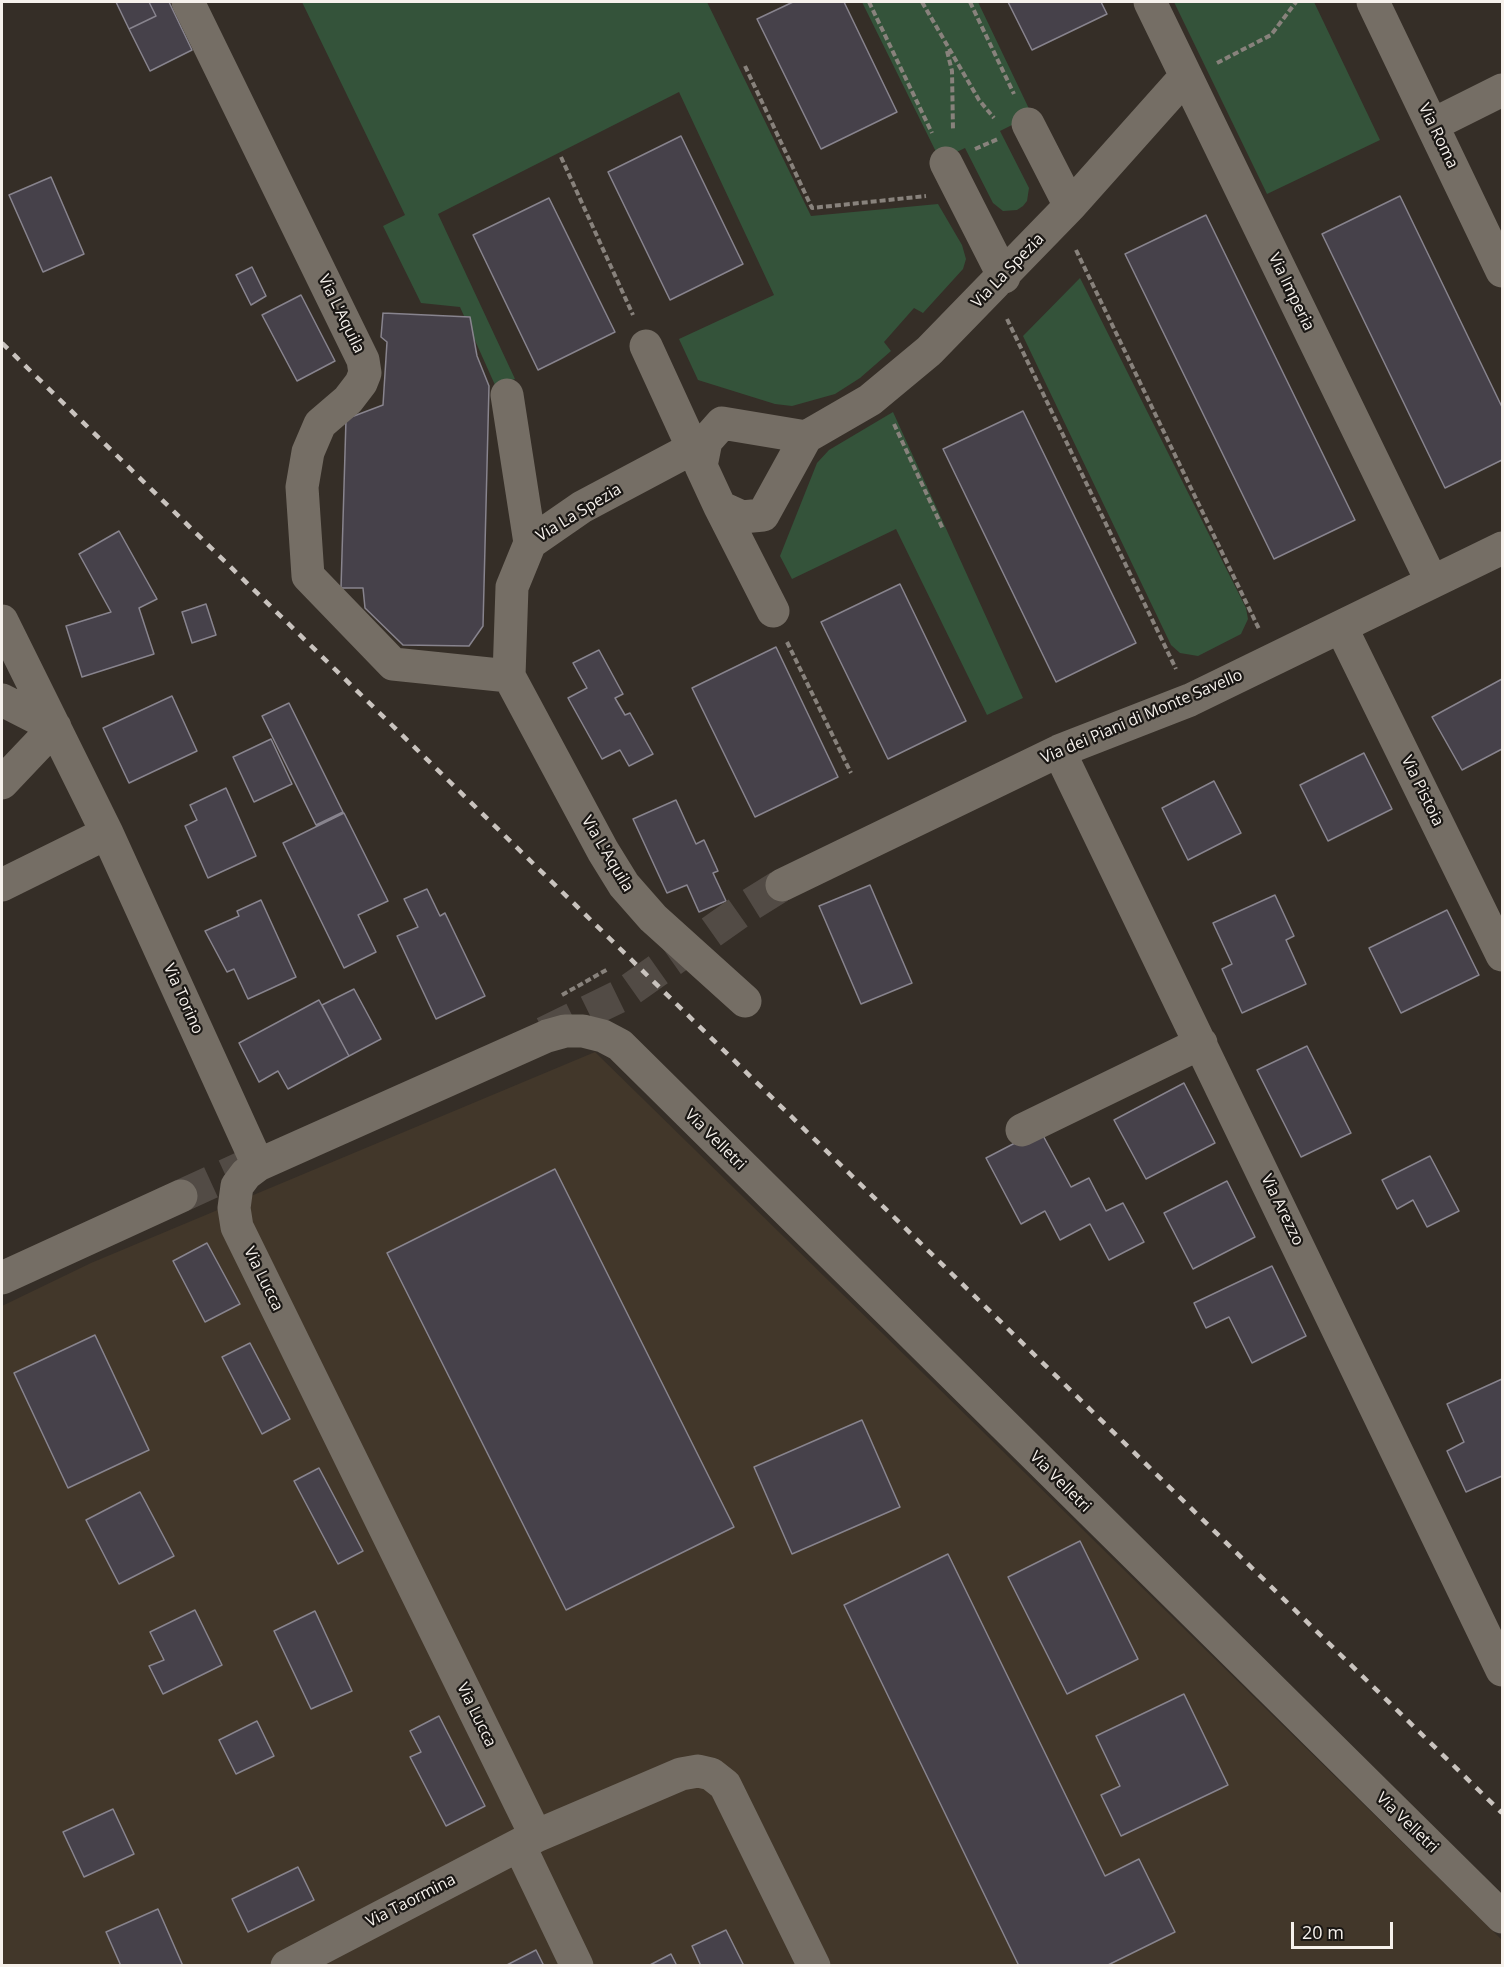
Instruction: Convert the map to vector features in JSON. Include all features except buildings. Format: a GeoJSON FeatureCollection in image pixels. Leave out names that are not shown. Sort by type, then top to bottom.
{"type":"FeatureCollection","features":[{"type":"Feature","properties":{"kind":"street","name":"Via L'Aquila"},"geometry":{"type":"LineString","coordinates":[[188,2],[363,360],[364,373],[361,383],[348,400],[320,424],[308,452],[302,487],[308,576],[393,664],[509,676],[603,852],[624,885],[653,918],[745,1001]]}},
{"type":"Feature","properties":{"kind":"street","name":"Via Imperia"},"geometry":{"type":"LineString","coordinates":[[1150,2],[1432,582]]}},
{"type":"Feature","properties":{"kind":"street","name":"Via Roma"},"geometry":{"type":"LineString","coordinates":[[1373,2],[1503,271]]}},
{"type":"Feature","properties":{"kind":"street","name":"Via La Spezia"},"geometry":{"type":"LineString","coordinates":[[806,437],[879,393],[910,369],[1065,212],[1186,76]]}},
{"type":"Feature","properties":{"kind":"street"},"geometry":{"type":"LineString","coordinates":[[1432,125],[1503,90]]}},
{"type":"Feature","properties":{"kind":"street"},"geometry":{"type":"LineString","coordinates":[[1020,128],[1065,212]]}},
{"type":"Feature","properties":{"kind":"street"},"geometry":{"type":"LineString","coordinates":[[949,162],[998,282]]}},
{"type":"Feature","properties":{"kind":"street"},"geometry":{"type":"LineString","coordinates":[[646,346],[720,507],[773,611]]}},
{"type":"Feature","properties":{"kind":"street"},"geometry":{"type":"LineString","coordinates":[[507,395],[530,543],[512,587],[509,676]]}},
{"type":"Feature","properties":{"kind":"street"},"geometry":{"type":"LineString","coordinates":[[674,407],[722,423],[806,437],[763,515],[749,564]]}},
{"type":"Feature","properties":{"kind":"street"},"geometry":{"type":"LineString","coordinates":[[697,457],[706,441],[722,423]]}},
{"type":"Feature","properties":{"kind":"street","name":"Via La Spezia"},"geometry":{"type":"LineString","coordinates":[[530,543],[582,507],[697,457]]}},
{"type":"Feature","properties":{"kind":"street"},"geometry":{"type":"LineString","coordinates":[[720,507],[742,517],[763,515]]}},
{"type":"Feature","properties":{"kind":"street","name":"Via dei Piani di Monte Savello"},"geometry":{"type":"LineString","coordinates":[[782,885],[1059,751],[1190,700],[1503,548]]}},
{"type":"Feature","properties":{"kind":"street","name":"Via Torino"},"geometry":{"type":"LineString","coordinates":[[2,621],[107,832],[258,1165]]}},
{"type":"Feature","properties":{"kind":"street","name":"Via Pistoia"},"geometry":{"type":"LineString","coordinates":[[1341,627],[1503,955]]}},
{"type":"Feature","properties":{"kind":"street"},"geometry":{"type":"LineString","coordinates":[[2,700],[55,727],[2,783]]}},
{"type":"Feature","properties":{"kind":"street","name":"Via Arezzo"},"geometry":{"type":"LineString","coordinates":[[1059,751],[1503,1670]]}},
{"type":"Feature","properties":{"kind":"street"},"geometry":{"type":"LineString","coordinates":[[2,885],[107,832]]}},
{"type":"Feature","properties":{"kind":"street","name":"Via Velletri"},"geometry":{"type":"LineString","coordinates":[[258,1165],[547,1036],[565,1031],[583,1031],[603,1036],[620,1046],[1503,1917]]}},
{"type":"Feature","properties":{"kind":"street"},"geometry":{"type":"LineString","coordinates":[[1022,1130],[1202,1043]]}},
{"type":"Feature","properties":{"kind":"street","name":"Via Lucca"},"geometry":{"type":"LineString","coordinates":[[258,1165],[246,1174],[237,1186],[234,1208],[237,1227],[527,1841],[577,1965]]}},
{"type":"Feature","properties":{"kind":"street"},"geometry":{"type":"LineString","coordinates":[[2,1278],[181,1196]]}},
{"type":"Feature","properties":{"kind":"street"},"geometry":{"type":"LineString","coordinates":[[527,1841],[681,1774],[698,1771],[711,1774],[725,1785],[814,1965]]}},
{"type":"Feature","properties":{"kind":"street","name":"Via Taormina"},"geometry":{"type":"LineString","coordinates":[[287,1965],[527,1841]]}},
{"type":"Feature","properties":{"kind":"path"},"geometry":{"type":"LineString","coordinates":[[869,2],[949,162]]}},
{"type":"Feature","properties":{"kind":"path"},"geometry":{"type":"LineString","coordinates":[[922,2],[980,100],[998,122],[1020,128]]}},
{"type":"Feature","properties":{"kind":"path"},"geometry":{"type":"LineString","coordinates":[[970,2],[1020,128]]}},
{"type":"Feature","properties":{"kind":"path"},"geometry":{"type":"LineString","coordinates":[[1186,76],[1223,61],[1271,35],[1296,2]]}},
{"type":"Feature","properties":{"kind":"path"},"geometry":{"type":"LineString","coordinates":[[946,46],[952,71],[949,162]]}},
{"type":"Feature","properties":{"kind":"path"},"geometry":{"type":"LineString","coordinates":[[745,66],[812,208],[961,193]]}},
{"type":"Feature","properties":{"kind":"path"},"geometry":{"type":"LineString","coordinates":[[949,162],[1020,128]]}},
{"type":"Feature","properties":{"kind":"path"},"geometry":{"type":"LineString","coordinates":[[561,157],[646,346]]}},
{"type":"Feature","properties":{"kind":"path"},"geometry":{"type":"LineString","coordinates":[[1065,212],[1274,660]]}},
{"type":"Feature","properties":{"kind":"path"},"geometry":{"type":"LineString","coordinates":[[998,282],[1190,700]]}},
{"type":"Feature","properties":{"kind":"path"},"geometry":{"type":"LineString","coordinates":[[879,393],[944,529]]}},
{"type":"Feature","properties":{"kind":"path"},"geometry":{"type":"LineString","coordinates":[[773,611],[851,773]]}},
{"type":"Feature","properties":{"kind":"path"},"geometry":{"type":"LineString","coordinates":[[561,996],[608,969]]}},
{"type":"Feature","properties":{"kind":"shaded area"},"geometry":{"type":"Polygon","coordinates":[[[595,1052],[1502,1940],[1502,1966],[2,1966],[2,1306],[91,1263],[595,1052]]]}},
{"type":"Feature","properties":{"kind":"green space"},"geometry":{"type":"Polygon","coordinates":[[[302,2],[707,2],[811,216],[938,204],[962,245],[966,259],[963,269],[923,313],[914,308],[884,342],[891,351],[860,378],[835,394],[792,406],[775,404],[698,380],[679,339],[774,295],[679,92],[438,214],[515,379],[495,385],[460,307],[421,303],[383,226],[405,215],[302,2]]]}},
{"type":"Feature","properties":{"kind":"green space"},"geometry":{"type":"Polygon","coordinates":[[[862,2],[978,2],[1032,115],[1000,131],[1029,188],[1027,201],[1023,206],[1017,210],[1003,211],[993,203],[965,148],[940,160],[862,2]]]}},
{"type":"Feature","properties":{"kind":"green space"},"geometry":{"type":"Polygon","coordinates":[[[1174,2],[1314,2],[1380,140],[1267,194],[1174,2]]]}},
{"type":"Feature","properties":{"kind":"green space"},"geometry":{"type":"Polygon","coordinates":[[[1080,278],[1246,608],[1248,619],[1241,634],[1198,656],[1180,653],[1171,645],[1023,336],[1080,278]]]}},
{"type":"Feature","properties":{"kind":"green space"},"geometry":{"type":"Polygon","coordinates":[[[893,412],[1023,698],[987,715],[896,529],[792,579],[780,556],[817,463],[829,450],[893,412]]]}},
{"type":"Feature","properties":{"kind":"tunnel"},"geometry":{"type":"LineString","coordinates":[[544,1033],[624,994],[748,906],[782,885]]}},
{"type":"Feature","properties":{"kind":"tunnel"},"geometry":{"type":"LineString","coordinates":[[181,1196],[264,1158]]}},
{"type":"Feature","properties":{"kind":"railway"},"geometry":{"type":"LineString","coordinates":[[2,343],[1502,1813]]}}]}
